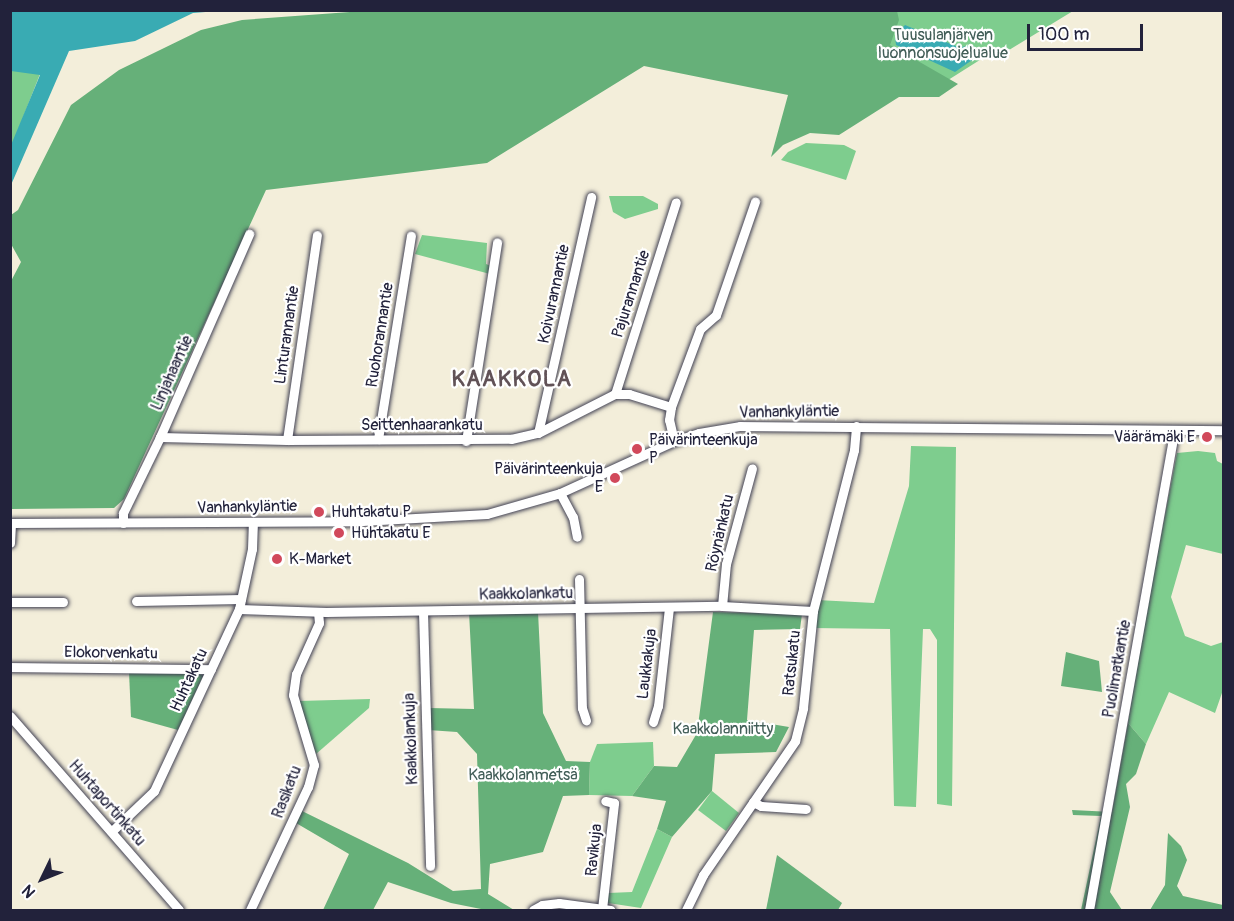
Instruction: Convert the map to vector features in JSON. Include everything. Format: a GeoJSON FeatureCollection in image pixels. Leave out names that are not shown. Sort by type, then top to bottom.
{"type":"FeatureCollection","features":[{"type":"Feature","properties":{"kind":"street","name":"Koivurannantie"},"geometry":{"type":"LineString","coordinates":[[538,433],[591,197]]}},
{"type":"Feature","properties":{"kind":"street","name":"Pajurannantie"},"geometry":{"type":"LineString","coordinates":[[615,394],[676,202]]}},
{"type":"Feature","properties":{"kind":"street"},"geometry":{"type":"LineString","coordinates":[[674,441],[669,420],[671,407],[700,329],[716,315],[755,202]]}},
{"type":"Feature","properties":{"kind":"street","name":"Linjahaantie"},"geometry":{"type":"LineString","coordinates":[[123,523],[123,513],[160,437],[249,234]]}},
{"type":"Feature","properties":{"kind":"street","name":"Linturannantie"},"geometry":{"type":"LineString","coordinates":[[287,440],[317,235]]}},
{"type":"Feature","properties":{"kind":"street","name":"Ruohorannantie"},"geometry":{"type":"LineString","coordinates":[[378,439],[411,236]]}},
{"type":"Feature","properties":{"kind":"street"},"geometry":{"type":"LineString","coordinates":[[466,441],[497,242]]}},
{"type":"Feature","properties":{"kind":"street","name":"Seittenhaarankatu"},"geometry":{"type":"LineString","coordinates":[[160,437],[287,440],[511,440],[538,433],[615,394]]}},
{"type":"Feature","properties":{"kind":"street"},"geometry":{"type":"LineString","coordinates":[[615,394],[629,394],[671,407]]}},
{"type":"Feature","properties":{"kind":"street","name":"Vanhankyläntie"},"geometry":{"type":"LineString","coordinates":[[11,523],[253,522],[458,517],[487,514],[560,493],[674,441],[699,433],[740,426],[1174,432],[1224,430]]}},
{"type":"Feature","properties":{"kind":"street","name":"Ratsukatu"},"geometry":{"type":"LineString","coordinates":[[686,910],[703,876],[795,741],[803,708],[813,610],[854,450],[856,426]]}},
{"type":"Feature","properties":{"kind":"street","name":"Puolimatkantie"},"geometry":{"type":"LineString","coordinates":[[1089,910],[1174,432]]}},
{"type":"Feature","properties":{"kind":"street","name":"Röynänkatu"},"geometry":{"type":"LineString","coordinates":[[722,606],[726,564],[752,468]]}},
{"type":"Feature","properties":{"kind":"street"},"geometry":{"type":"LineString","coordinates":[[560,493],[573,517],[577,537]]}},
{"type":"Feature","properties":{"kind":"street","name":"Huhtakatu"},"geometry":{"type":"LineString","coordinates":[[112,831],[154,791],[211,669],[240,604],[252,549],[253,522]]}},
{"type":"Feature","properties":{"kind":"street"},"geometry":{"type":"LineString","coordinates":[[10,543],[11,523]]}},
{"type":"Feature","properties":{"kind":"street"},"geometry":{"type":"LineString","coordinates":[[579,579],[582,708],[586,720]]}},
{"type":"Feature","properties":{"kind":"street","name":"Kaakkolankatu"},"geometry":{"type":"LineString","coordinates":[[136,601],[240,604],[318,612],[722,606],[813,610]]}},
{"type":"Feature","properties":{"kind":"street"},"geometry":{"type":"LineString","coordinates":[[10,602],[63,602]]}},
{"type":"Feature","properties":{"kind":"street","name":"Laukkakuja"},"geometry":{"type":"LineString","coordinates":[[653,722],[658,706],[669,608]]}},
{"type":"Feature","properties":{"kind":"street","name":"Kaakkolankuja"},"geometry":{"type":"LineString","coordinates":[[423,610],[430,866]]}},
{"type":"Feature","properties":{"kind":"street","name":"Rasikatu"},"geometry":{"type":"LineString","coordinates":[[250,910],[308,787],[314,765],[293,695],[296,674],[319,623],[318,612]]}},
{"type":"Feature","properties":{"kind":"street","name":"Elokorvenkatu"},"geometry":{"type":"LineString","coordinates":[[10,667],[211,669]]}},
{"type":"Feature","properties":{"kind":"street","name":"Huhtaportinkatu"},"geometry":{"type":"LineString","coordinates":[[10,716],[179,910]]}},
{"type":"Feature","properties":{"kind":"street","name":"Ravikuja"},"geometry":{"type":"LineString","coordinates":[[605,801],[614,803],[606,910]]}},
{"type":"Feature","properties":{"kind":"street"},"geometry":{"type":"LineString","coordinates":[[753,802],[761,806],[806,809]]}},
{"type":"Feature","properties":{"kind":"street"},"geometry":{"type":"LineString","coordinates":[[533,910],[542,905],[559,903],[606,910]]}},
{"type":"Feature","properties":{"kind":"green space"},"geometry":{"type":"Polygon","coordinates":[[[377,10],[897,11],[899,20],[890,45],[958,84],[939,97],[899,97],[839,135],[810,133],[783,145],[771,157],[788,95],[644,66],[487,163],[266,190],[124,499],[114,508],[11,509],[10,283],[21,262],[11,244],[11,215],[18,210],[71,105],[119,70],[201,30],[242,20],[377,10]]]}},
{"type":"Feature","properties":{"kind":"green space"},"geometry":{"type":"Polygon","coordinates":[[[11,11],[40,74],[11,148],[11,11]]]}},
{"type":"Feature","properties":{"kind":"green space","name":"Tuusulanjärven luonnonsuojelualue"},"geometry":{"type":"Polygon","coordinates":[[[896,11],[1073,11],[1001,55],[994,51],[945,82],[882,55],[896,11]]]}},
{"type":"Feature","properties":{"kind":"green space"},"geometry":{"type":"Polygon","coordinates":[[[806,143],[844,145],[856,151],[846,180],[781,160],[788,152],[806,143]]]}},
{"type":"Feature","properties":{"kind":"green space"},"geometry":{"type":"Polygon","coordinates":[[[609,196],[643,196],[658,204],[658,209],[625,219],[613,212],[609,196]]]}},
{"type":"Feature","properties":{"kind":"green space"},"geometry":{"type":"Polygon","coordinates":[[[422,235],[487,243],[486,264],[491,266],[490,274],[415,254],[422,235]]]}},
{"type":"Feature","properties":{"kind":"green space"},"geometry":{"type":"Polygon","coordinates":[[[911,446],[956,447],[952,806],[937,804],[937,640],[930,629],[923,629],[916,807],[894,806],[890,629],[812,628],[817,600],[874,603],[909,486],[911,446]]]}},
{"type":"Feature","properties":{"kind":"green space"},"geometry":{"type":"Polygon","coordinates":[[[1198,451],[1215,453],[1217,461],[1223,464],[1223,554],[1186,545],[1171,597],[1185,636],[1211,646],[1223,642],[1223,690],[1215,713],[1169,692],[1146,744],[1128,723],[1145,619],[1177,453],[1198,451]]]}},
{"type":"Feature","properties":{"kind":"green space","name":"Kaakkolanmetsä"},"geometry":{"type":"Polygon","coordinates":[[[469,612],[538,612],[543,713],[566,761],[590,762],[589,795],[563,796],[543,852],[490,864],[488,894],[514,910],[486,910],[451,903],[388,882],[373,910],[323,910],[349,854],[296,823],[302,811],[408,863],[453,891],[481,889],[477,754],[457,732],[428,730],[429,708],[474,709],[469,612]]]}},
{"type":"Feature","properties":{"kind":"green space","name":"Kaakkolanniitty"},"geometry":{"type":"Polygon","coordinates":[[[713,612],[802,614],[800,629],[754,630],[747,720],[789,727],[776,752],[715,754],[712,791],[672,837],[657,829],[666,801],[632,796],[654,766],[677,767],[697,733],[713,612]]]}},
{"type":"Feature","properties":{"kind":"green space"},"geometry":{"type":"Polygon","coordinates":[[[1066,652],[1099,661],[1102,692],[1061,686],[1066,652]]]}},
{"type":"Feature","properties":{"kind":"green space"},"geometry":{"type":"Polygon","coordinates":[[[129,672],[204,674],[178,730],[131,717],[129,672]]]}},
{"type":"Feature","properties":{"kind":"green space"},"geometry":{"type":"Polygon","coordinates":[[[370,699],[369,708],[316,754],[299,701],[370,699]]]}},
{"type":"Feature","properties":{"kind":"green space"},"geometry":{"type":"Polygon","coordinates":[[[1128,723],[1146,744],[1136,774],[1126,784],[1130,807],[1110,892],[1122,910],[1081,910],[1101,816],[1073,815],[1072,810],[1112,812],[1128,723]]]}},
{"type":"Feature","properties":{"kind":"green space"},"geometry":{"type":"Polygon","coordinates":[[[653,742],[654,766],[632,796],[589,795],[590,762],[597,744],[653,742]]]}},
{"type":"Feature","properties":{"kind":"green space"},"geometry":{"type":"Polygon","coordinates":[[[712,791],[739,813],[726,831],[698,810],[712,791]]]}},
{"type":"Feature","properties":{"kind":"green space"},"geometry":{"type":"Polygon","coordinates":[[[657,829],[672,837],[641,908],[608,903],[608,893],[632,892],[657,829]]]}},
{"type":"Feature","properties":{"kind":"green space"},"geometry":{"type":"Polygon","coordinates":[[[1168,833],[1181,846],[1187,860],[1177,886],[1183,896],[1223,905],[1223,910],[1150,910],[1165,885],[1168,833]]]}},
{"type":"Feature","properties":{"kind":"green space"},"geometry":{"type":"Polygon","coordinates":[[[777,855],[842,903],[838,910],[766,910],[777,855]]]}},
{"type":"Feature","properties":{"kind":"water"},"geometry":{"type":"Polygon","coordinates":[[[11,10],[218,11],[193,13],[135,41],[69,51],[11,185],[11,145],[40,75],[11,71],[11,10]]]}},
{"type":"Feature","properties":{"kind":"water"},"geometry":{"type":"Polygon","coordinates":[[[905,25],[958,47],[973,46],[978,56],[955,72],[896,45],[895,36],[905,25]]]}},
{"type":"Feature","properties":{"kind":"place","name":"Väärämäki E"},"geometry":{"type":"Point","coordinates":[1207,437]}},
{"type":"Feature","properties":{"kind":"place","name":"Päivärinteenkuja P"},"geometry":{"type":"Point","coordinates":[637,449]}},
{"type":"Feature","properties":{"kind":"place","name":"Päivärinteenkuja E"},"geometry":{"type":"Point","coordinates":[615,478]}},
{"type":"Feature","properties":{"kind":"place","name":"Huhtakatu P"},"geometry":{"type":"Point","coordinates":[319,512]}},
{"type":"Feature","properties":{"kind":"place","name":"Huhtakatu E"},"geometry":{"type":"Point","coordinates":[339,533]}},
{"type":"Feature","properties":{"kind":"place","name":"K-Market"},"geometry":{"type":"Point","coordinates":[277,559]}},
{"type":"Feature","properties":{"kind":"district","name":"KAAKKOLA"},"geometry":{"type":"Point","coordinates":[512,380]}}]}
